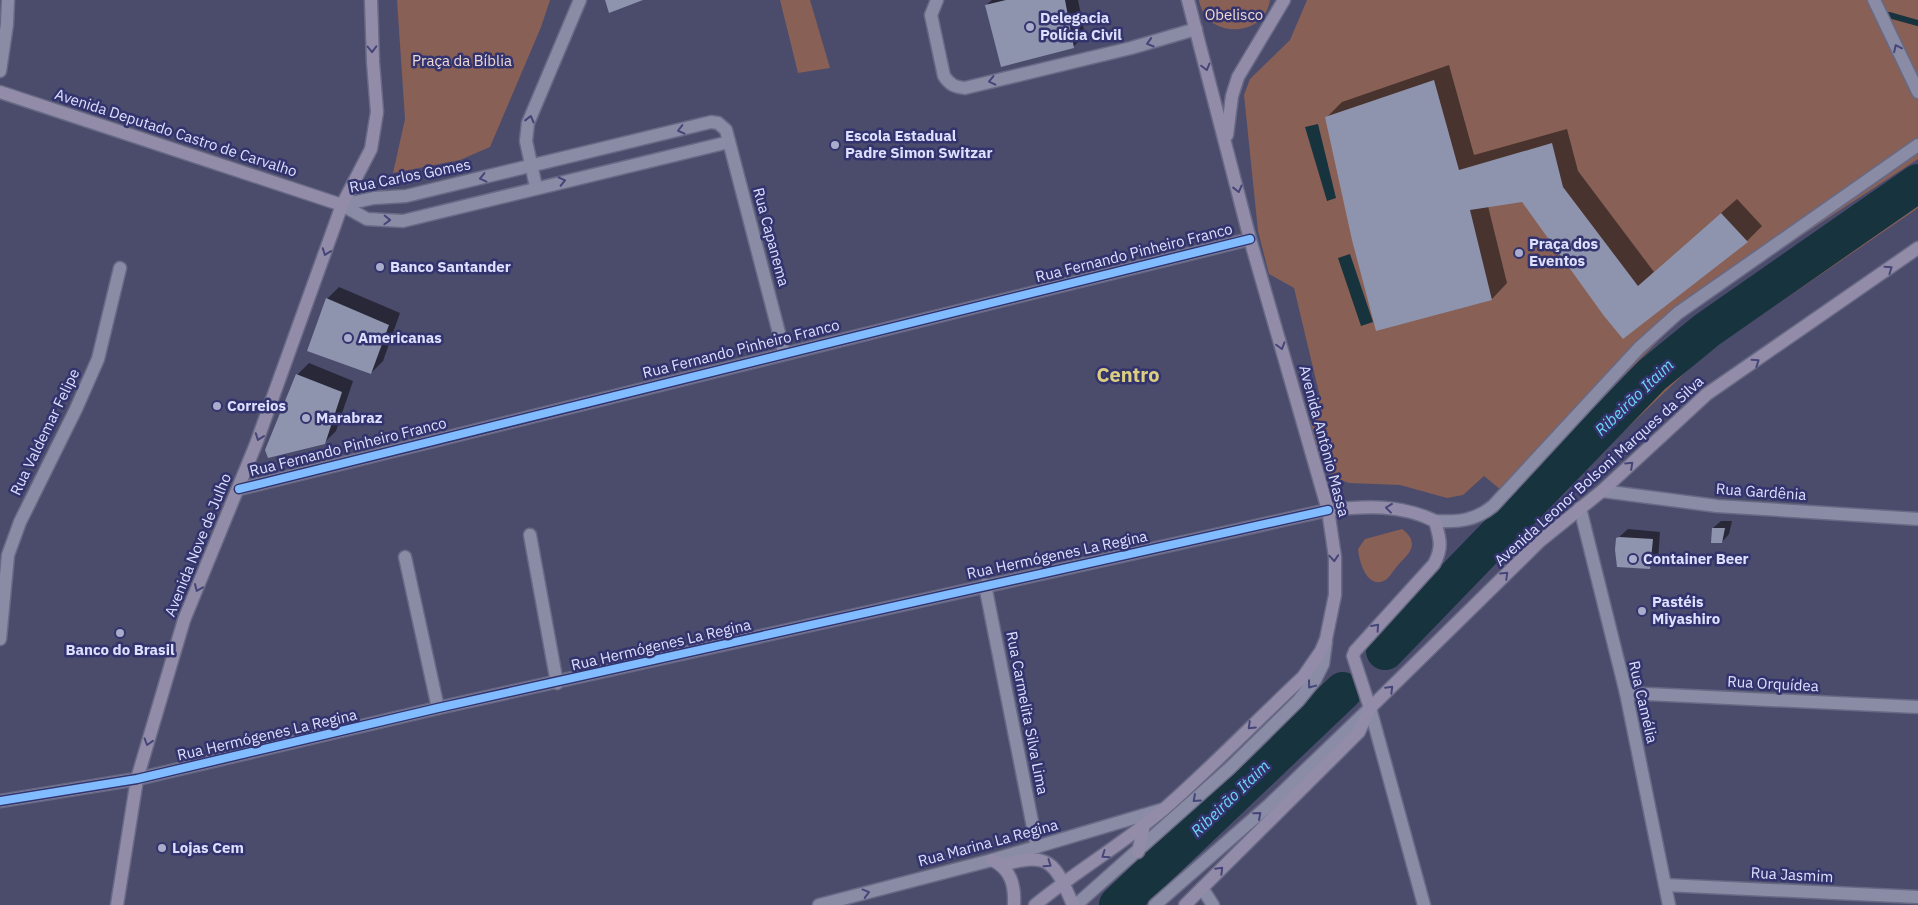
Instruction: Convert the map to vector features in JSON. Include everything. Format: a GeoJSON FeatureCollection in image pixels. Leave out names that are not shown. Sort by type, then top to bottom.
{"type":"FeatureCollection","features":[{"type":"Feature","properties":{"kind":"main road","name":"Avenida Nove de Julho"},"geometry":{"type":"LineString","coordinates":[[117,905],[137,780],[184,620],[239,489],[342,205],[371,149],[378,112],[373,62],[371,0]]}},
{"type":"Feature","properties":{"kind":"main road","name":"Avenida Antônio Massa"},"geometry":{"type":"LineString","coordinates":[[1226,142],[1232,96],[1238,78],[1284,0]]}},
{"type":"Feature","properties":{"kind":"main road","name":"Avenida Antônio Massa"},"geometry":{"type":"LineString","coordinates":[[1164,808],[1303,677],[1321,651],[1326,639],[1335,595],[1335,557],[1328,510],[1250,238],[1189,1]]}},
{"type":"Feature","properties":{"kind":"main road","name":"Avenida Deputado Castro de Carvalho"},"geometry":{"type":"LineString","coordinates":[[0,92],[342,205]]}},
{"type":"Feature","properties":{"kind":"main road","name":"Avenida Leonor Bolsoni Marques da Silva"},"geometry":{"type":"LineString","coordinates":[[1185,905],[1359,732],[1370,708],[1540,541],[1602,490],[1707,394],[1917,247]]}},
{"type":"Feature","properties":{"kind":"main road"},"geometry":{"type":"LineString","coordinates":[[1328,510],[1386,506],[1422,515],[1435,521],[1441,552],[1434,564],[1355,651],[1353,656],[1364,683],[1370,708]]}},
{"type":"Feature","properties":{"kind":"main road"},"geometry":{"type":"LineString","coordinates":[[1035,905],[1063,882],[1104,856],[1144,826],[1164,808]]}},
{"type":"Feature","properties":{"kind":"main road"},"geometry":{"type":"LineString","coordinates":[[1138,852],[1144,826]]}},
{"type":"Feature","properties":{"kind":"main road"},"geometry":{"type":"LineString","coordinates":[[998,862],[1040,859],[1056,870],[1074,905]]}},
{"type":"Feature","properties":{"kind":"main road"},"geometry":{"type":"LineString","coordinates":[[998,862],[1010,876],[1013,886],[1014,905]]}},
{"type":"Feature","properties":{"kind":"street"},"geometry":{"type":"LineString","coordinates":[[0,71],[8,24],[8,0]]}},
{"type":"Feature","properties":{"kind":"street"},"geometry":{"type":"LineString","coordinates":[[536,187],[530,167],[526,141],[528,123],[580,0]]}},
{"type":"Feature","properties":{"kind":"street"},"geometry":{"type":"LineString","coordinates":[[937,0],[931,14],[944,76],[949,83],[956,87],[965,88],[1131,48],[1196,28]]}},
{"type":"Feature","properties":{"kind":"street"},"geometry":{"type":"LineString","coordinates":[[1874,0],[1918,92]]}},
{"type":"Feature","properties":{"kind":"street","name":"Rua Carlos Gomes"},"geometry":{"type":"LineString","coordinates":[[342,205],[374,198],[406,196],[711,122],[718,123],[726,130]]}},
{"type":"Feature","properties":{"kind":"street","name":"Rua Capanema"},"geometry":{"type":"LineString","coordinates":[[726,130],[784,352]]}},
{"type":"Feature","properties":{"kind":"street","name":"Rua Carlos Gomes"},"geometry":{"type":"LineString","coordinates":[[342,205],[367,219],[403,221],[536,187],[729,142]]}},
{"type":"Feature","properties":{"kind":"street"},"geometry":{"type":"LineString","coordinates":[[1435,521],[1457,522],[1482,515],[1493,506],[1639,348],[1678,313],[1918,145]]}},
{"type":"Feature","properties":{"kind":"street","name":"Rua Fernando Pinheiro Franco"},"geometry":{"type":"LineString","coordinates":[[239,489],[784,352],[1250,238]]}},
{"type":"Feature","properties":{"kind":"street","name":"Rua Valdemar Felipe"},"geometry":{"type":"LineString","coordinates":[[0,639],[8,555],[20,522],[76,409],[98,359],[120,268]]}},
{"type":"Feature","properties":{"kind":"street","name":"Rua Gardênia"},"geometry":{"type":"LineString","coordinates":[[1602,490],[1717,506],[1918,519]]}},
{"type":"Feature","properties":{"kind":"street","name":"Rua Camélia"},"geometry":{"type":"LineString","coordinates":[[1580,508],[1626,693],[1669,905]]}},
{"type":"Feature","properties":{"kind":"street","name":"Rua Hermógenes La Regina"},"geometry":{"type":"LineString","coordinates":[[0,801],[137,780],[438,708],[1328,510]]}},
{"type":"Feature","properties":{"kind":"street"},"geometry":{"type":"LineString","coordinates":[[530,535],[557,683]]}},
{"type":"Feature","properties":{"kind":"street"},"geometry":{"type":"LineString","coordinates":[[404,557],[438,708]]}},
{"type":"Feature","properties":{"kind":"street","name":"Rua Carmelita Silva Lima"},"geometry":{"type":"LineString","coordinates":[[985,585],[1037,847]]}},
{"type":"Feature","properties":{"kind":"street"},"geometry":{"type":"LineString","coordinates":[[1074,905],[1138,852],[1230,768],[1298,701],[1315,680],[1323,664],[1326,639]]}},
{"type":"Feature","properties":{"kind":"street","name":"Rua Orquídea"},"geometry":{"type":"LineString","coordinates":[[1626,693],[1918,707]]}},
{"type":"Feature","properties":{"kind":"street"},"geometry":{"type":"LineString","coordinates":[[1370,708],[1424,905]]}},
{"type":"Feature","properties":{"kind":"street","name":"Avenida Leonor Bolsoni Marques da Silva"},"geometry":{"type":"LineString","coordinates":[[1155,905],[1268,806],[1370,708]]}},
{"type":"Feature","properties":{"kind":"street","name":"Rua Marina La Regina"},"geometry":{"type":"LineString","coordinates":[[819,905],[998,862],[1037,847],[1164,808]]}},
{"type":"Feature","properties":{"kind":"street","name":"Rua Jasmim"},"geometry":{"type":"LineString","coordinates":[[1665,885],[1918,897]]}},
{"type":"Feature","properties":{"kind":"street"},"geometry":{"type":"LineString","coordinates":[[1202,888],[1213,905]]}},
{"type":"Feature","properties":{"kind":"green space","name":"Praça da Bíblia"},"geometry":{"type":"Polygon","coordinates":[[[397,0],[550,0],[541,27],[490,147],[460,160],[393,173],[405,119],[397,0]]]}},
{"type":"Feature","properties":{"kind":"green space"},"geometry":{"type":"Polygon","coordinates":[[[780,0],[810,0],[830,68],[798,73],[780,0]]]}},
{"type":"Feature","properties":{"kind":"green space","name":"Obelisco"},"geometry":{"type":"Polygon","coordinates":[[[1199,0],[1270,0],[1265,13],[1257,22],[1246,27],[1234,29],[1212,22],[1204,13],[1199,0]]]}},
{"type":"Feature","properties":{"kind":"green space","name":"Praça dos Eventos"},"geometry":{"type":"Polygon","coordinates":[[[1307,0],[1918,0],[1918,159],[1690,309],[1506,494],[1484,476],[1463,495],[1447,498],[1400,485],[1349,483],[1330,476],[1309,425],[1320,397],[1294,288],[1269,274],[1258,231],[1244,95],[1250,79],[1290,40],[1307,0]]]}},
{"type":"Feature","properties":{"kind":"green space"},"geometry":{"type":"Polygon","coordinates":[[[1918,199],[1918,208],[1722,342],[1691,367],[1524,527],[1519,521],[1682,360],[1704,341],[1918,199]]]}},
{"type":"Feature","properties":{"kind":"green space"},"geometry":{"type":"Polygon","coordinates":[[[1402,529],[1411,540],[1410,550],[1387,579],[1375,582],[1366,574],[1360,561],[1358,549],[1365,539],[1402,529]]]}},
{"type":"Feature","properties":{"kind":"water"},"geometry":{"type":"Polygon","coordinates":[[[1318,124],[1336,198],[1327,201],[1305,127],[1318,124]]]}},
{"type":"Feature","properties":{"kind":"water"},"geometry":{"type":"Polygon","coordinates":[[[1350,254],[1373,322],[1361,326],[1338,258],[1350,254]]]}},
{"type":"Feature","properties":{"kind":"building"},"geometry":{"type":"Polygon","coordinates":[[[605,0],[643,0],[609,13],[605,0]]]}},
{"type":"Feature","properties":{"kind":"building","name":"Delegacia Polícia Civil"},"geometry":{"type":"Polygon","coordinates":[[[1006,0],[1065,0],[1074,48],[1001,67],[985,5],[1006,0]]]}},
{"type":"Feature","properties":{"kind":"building"},"geometry":{"type":"Polygon","coordinates":[[[1434,80],[1459,170],[1552,143],[1563,187],[1638,286],[1721,213],[1748,242],[1623,339],[1604,316],[1522,202],[1470,210],[1492,300],[1376,331],[1352,240],[1325,117],[1434,80]]]}},
{"type":"Feature","properties":{"kind":"building","name":"Americanas"},"geometry":{"type":"Polygon","coordinates":[[[326,298],[389,325],[371,374],[307,351],[326,298]]]}},
{"type":"Feature","properties":{"kind":"building","name":"Marabraz"},"geometry":{"type":"Polygon","coordinates":[[[296,374],[342,392],[325,444],[268,458],[265,450],[296,374]]]}},
{"type":"Feature","properties":{"kind":"building"},"geometry":{"type":"Polygon","coordinates":[[[1712,528],[1725,528],[1722,543],[1711,543],[1712,528]]]}},
{"type":"Feature","properties":{"kind":"building","name":"Container Beer"},"geometry":{"type":"Polygon","coordinates":[[[1616,538],[1653,539],[1650,569],[1617,567],[1615,550],[1616,538]]]}},
{"type":"Feature","properties":{"kind":"waterway"},"geometry":{"type":"LineString","coordinates":[[1889,15],[1918,23]]}},
{"type":"Feature","properties":{"kind":"waterway","name":"Ribeirão Itaim"},"geometry":{"type":"LineString","coordinates":[[1385,651],[1652,375],[1707,330],[1918,183]]}},
{"type":"Feature","properties":{"kind":"waterway","name":"Ribeirão Itaim"},"geometry":{"type":"LineString","coordinates":[[1118,905],[1343,691]]}},
{"type":"Feature","properties":{"kind":"cycle path"},"geometry":{"type":"LineString","coordinates":[[239,489],[1250,239]]}},
{"type":"Feature","properties":{"kind":"cycle path"},"geometry":{"type":"LineString","coordinates":[[0,801],[137,779],[438,708],[1328,510]]}},
{"type":"Feature","properties":{"kind":"place","name":"Delegacia Polícia Civil"},"geometry":{"type":"Point","coordinates":[1030,27]}},
{"type":"Feature","properties":{"kind":"place","name":"Escola Estadual Padre Simon Switzar"},"geometry":{"type":"Point","coordinates":[835,145]}},
{"type":"Feature","properties":{"kind":"place","name":"Praça dos Eventos"},"geometry":{"type":"Point","coordinates":[1519,253]}},
{"type":"Feature","properties":{"kind":"place","name":"Banco Santander"},"geometry":{"type":"Point","coordinates":[380,267]}},
{"type":"Feature","properties":{"kind":"place","name":"Americanas"},"geometry":{"type":"Point","coordinates":[348,338]}},
{"type":"Feature","properties":{"kind":"place","name":"Correios"},"geometry":{"type":"Point","coordinates":[217,406]}},
{"type":"Feature","properties":{"kind":"place","name":"Marabraz"},"geometry":{"type":"Point","coordinates":[306,418]}},
{"type":"Feature","properties":{"kind":"place","name":"Container Beer"},"geometry":{"type":"Point","coordinates":[1633,559]}},
{"type":"Feature","properties":{"kind":"place","name":"Pastéis Miyashiro"},"geometry":{"type":"Point","coordinates":[1642,611]}},
{"type":"Feature","properties":{"kind":"place","name":"Banco do Brasil"},"geometry":{"type":"Point","coordinates":[120,633]}},
{"type":"Feature","properties":{"kind":"place","name":"Lojas Cem"},"geometry":{"type":"Point","coordinates":[162,848]}},
{"type":"Feature","properties":{"kind":"district","name":"Centro"},"geometry":{"type":"Point","coordinates":[1128,375]}}]}
